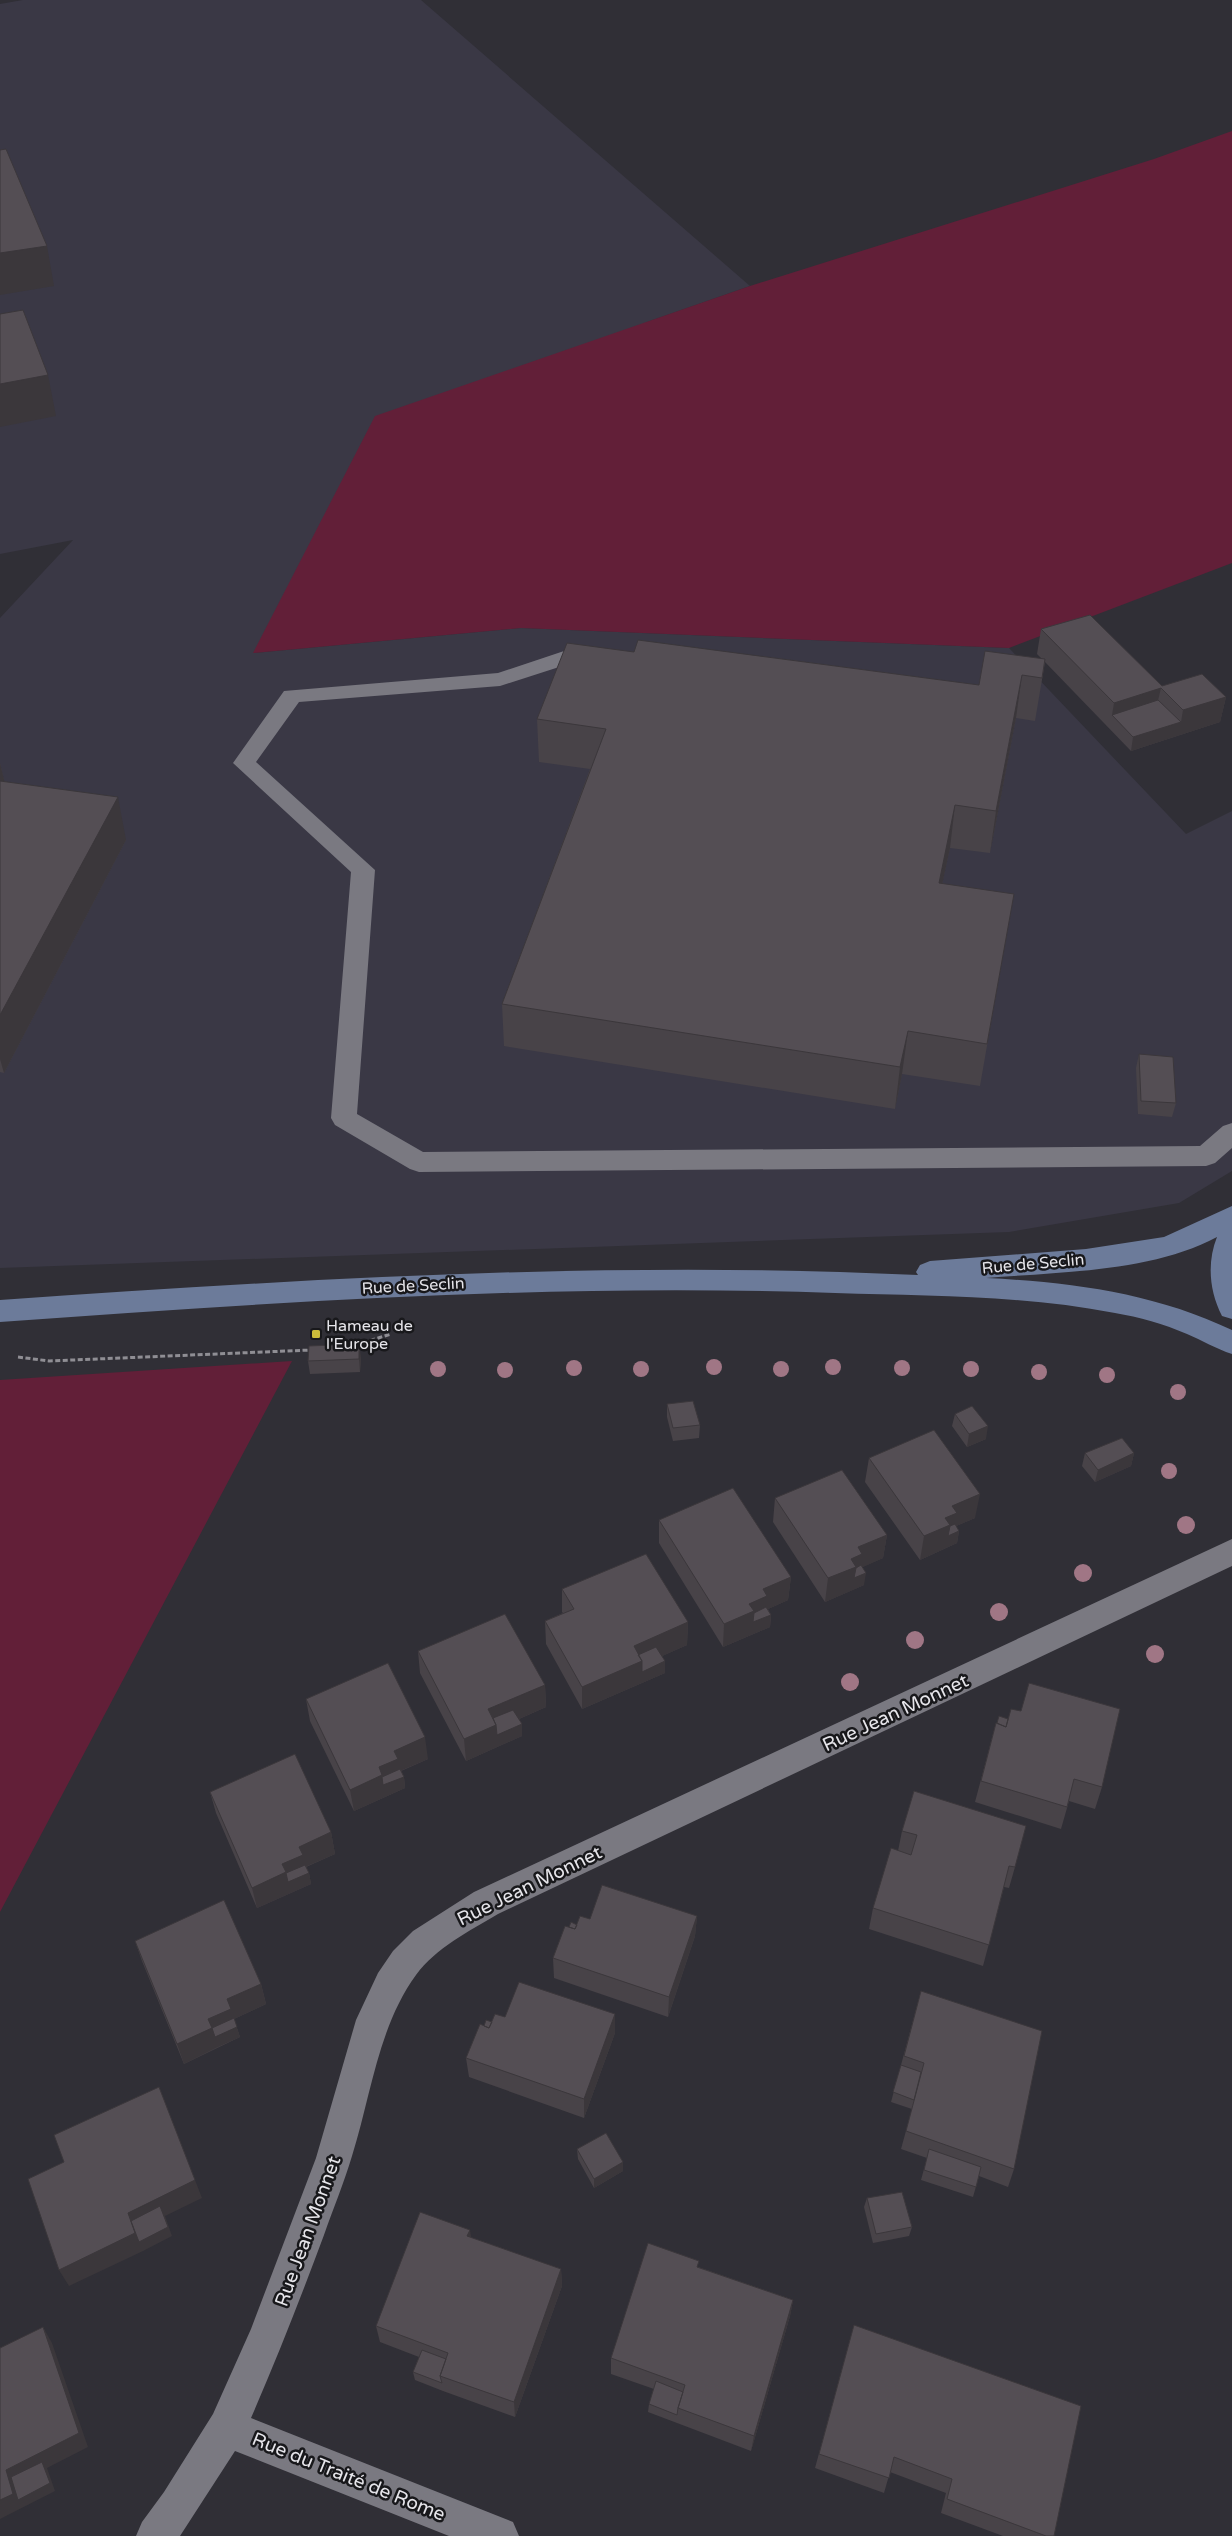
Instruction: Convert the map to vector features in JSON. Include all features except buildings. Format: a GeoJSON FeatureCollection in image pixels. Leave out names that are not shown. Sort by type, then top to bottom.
{"type":"FeatureCollection","features":[{"type":"Feature","properties":{"kind":"main road","name":"Rue de Seclin"},"geometry":{"type":"LineString","coordinates":[[827,1281],[1137,1252],[1166,1247],[1191,1238],[1232,1216]]}},
{"type":"Feature","properties":{"kind":"main road"},"geometry":{"type":"LineString","coordinates":[[1232,1232],[1225,1260],[1225,1281],[1232,1308]]}},
{"type":"Feature","properties":{"kind":"main road","name":"Rue de Seclin"},"geometry":{"type":"LineString","coordinates":[[0,1311],[358,1288],[494,1282],[827,1281],[1053,1293],[1164,1313],[1206,1328],[1232,1343]]}},
{"type":"Feature","properties":{"kind":"street"},"geometry":{"type":"LineString","coordinates":[[579,654],[500,679],[292,696],[244,762],[363,870],[344,1118],[419,1162],[1206,1156],[1232,1133]]}},
{"type":"Feature","properties":{"kind":"street","name":"Rue Jean Monnet"},"geometry":{"type":"LineString","coordinates":[[156,2536],[178,2506],[227,2428],[268,2335],[311,2224],[334,2158],[373,2020],[390,1985],[405,1962],[425,1942],[453,1922],[486,1903],[1232,1552]]}},
{"type":"Feature","properties":{"kind":"street","name":"Rue du Traité de Rome"},"geometry":{"type":"LineString","coordinates":[[227,2428],[499,2536]]}},
{"type":"Feature","properties":{"kind":"path"},"geometry":{"type":"LineString","coordinates":[[352,1346],[396,1332]]}},
{"type":"Feature","properties":{"kind":"path"},"geometry":{"type":"LineString","coordinates":[[10,1356],[49,1361],[314,1350]]}},
{"type":"Feature","properties":{"kind":"shaded area"},"geometry":{"type":"Polygon","coordinates":[[[23,0],[421,0],[750,286],[647,322],[253,653],[521,628],[1009,648],[1186,834],[1232,811],[1232,1171],[1179,1203],[1009,1232],[0,1268],[0,618],[73,540],[0,554],[0,4],[23,0]]]}},
{"type":"Feature","properties":{"kind":"shaded area"},"geometry":{"type":"Polygon","coordinates":[[[1232,131],[1232,563],[1009,648],[521,628],[253,653],[375,416],[750,286],[1154,159],[1232,131]]]}},
{"type":"Feature","properties":{"kind":"shaded area"},"geometry":{"type":"Polygon","coordinates":[[[292,1361],[0,1912],[0,1380],[292,1361]]]}},
{"type":"Feature","properties":{"kind":"place","name":"Hameau de l'Europe"},"geometry":{"type":"Point","coordinates":[316,1334]}}]}
